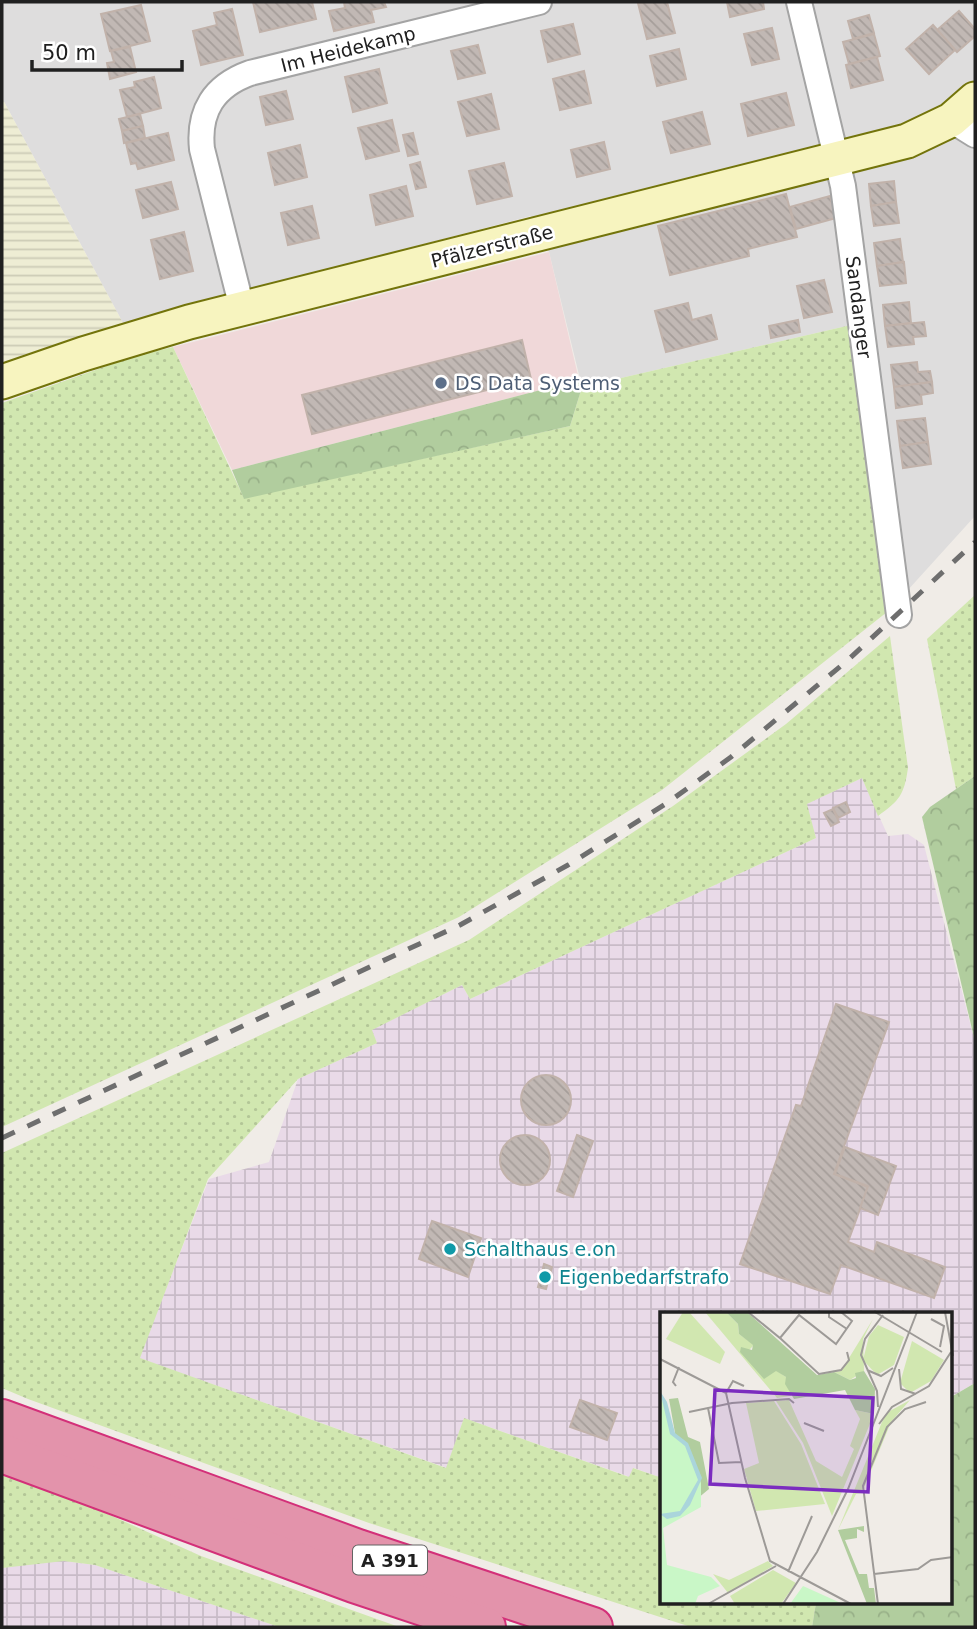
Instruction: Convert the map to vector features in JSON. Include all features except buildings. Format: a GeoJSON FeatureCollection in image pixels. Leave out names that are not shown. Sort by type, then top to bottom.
{"type":"FeatureCollection","features":[{"type":"Feature","properties":{"kind":"highway","name":"A 391"},"geometry":{"type":"LineString","coordinates":[[2,1419],[358,1549],[593,1627]]}},
{"type":"Feature","properties":{"kind":"highway","name":"A 391"},"geometry":{"type":"LineString","coordinates":[[2,1453],[354,1583],[486,1627]]}},
{"type":"Feature","properties":{"kind":"street","name":"Im Heidekamp"},"geometry":{"type":"LineString","coordinates":[[242,308],[201,134],[207,109],[227,83],[250,73],[539,2]]}},
{"type":"Feature","properties":{"kind":"street","name":"Sandanger"},"geometry":{"type":"LineString","coordinates":[[799,2],[844,186],[899,615]]}},
{"type":"Feature","properties":{"kind":"street","name":"Pfälzerstraße"},"geometry":{"type":"LineString","coordinates":[[2,382],[127,340],[242,308],[963,128],[975,99]]}},
{"type":"Feature","properties":{"kind":"shaded area"},"geometry":{"type":"Polygon","coordinates":[[[2,2],[975,2],[975,516],[907,591],[851,325],[582,387],[549,252],[531,216],[123,323],[2,98],[2,2]]]}},
{"type":"Feature","properties":{"kind":"shaded area"},"geometry":{"type":"Polygon","coordinates":[[[549,252],[579,380],[232,470],[173,347],[549,252]]]}},
{"type":"Feature","properties":{"kind":"shaded area"},"geometry":{"type":"Polygon","coordinates":[[[862,778],[888,836],[908,834],[924,845],[975,1042],[975,1383],[953,1396],[953,1312],[660,1312],[660,1477],[634,1468],[630,1477],[464,1418],[447,1468],[139,1358],[209,1179],[269,1162],[298,1079],[377,1043],[371,1030],[462,985],[470,999],[816,838],[806,804],[862,778]]]}},
{"type":"Feature","properties":{"kind":"shaded area"},"geometry":{"type":"Polygon","coordinates":[[[64,1561],[95,1565],[279,1627],[2,1627],[2,1568],[64,1561]]]}},
{"type":"Feature","properties":{"kind":"green space"},"geometry":{"type":"Polygon","coordinates":[[[2,98],[123,323],[2,362],[2,98]]]}},
{"type":"Feature","properties":{"kind":"green space"},"geometry":{"type":"Polygon","coordinates":[[[851,325],[887,612],[662,790],[459,917],[2,1127],[2,403],[135,356],[173,347],[244,498],[570,426],[582,387],[851,325]]]}},
{"type":"Feature","properties":{"kind":"green space"},"geometry":{"type":"Polygon","coordinates":[[[579,380],[582,387],[570,426],[244,499],[232,470],[579,380]]]}},
{"type":"Feature","properties":{"kind":"green space"},"geometry":{"type":"Polygon","coordinates":[[[975,595],[975,776],[956,789],[927,639],[975,595]]]}},
{"type":"Feature","properties":{"kind":"green space"},"geometry":{"type":"Polygon","coordinates":[[[890,636],[908,768],[903,791],[891,806],[878,816],[862,778],[807,804],[816,838],[470,999],[462,985],[372,1030],[377,1043],[298,1079],[208,1179],[140,1358],[446,1468],[464,1418],[629,1477],[633,1468],[660,1477],[660,1604],[816,1604],[812,1627],[691,1627],[369,1523],[2,1388],[2,1153],[469,940],[673,806],[786,724],[890,636]]]}},
{"type":"Feature","properties":{"kind":"green space"},"geometry":{"type":"Polygon","coordinates":[[[975,776],[975,1042],[922,817],[930,807],[975,776]]]}},
{"type":"Feature","properties":{"kind":"green space"},"geometry":{"type":"Polygon","coordinates":[[[975,1383],[975,1627],[812,1627],[816,1604],[953,1604],[953,1396],[975,1383]]]}},
{"type":"Feature","properties":{"kind":"green space"},"geometry":{"type":"Polygon","coordinates":[[[2,1471],[63,1494],[201,1556],[399,1627],[279,1627],[95,1565],[64,1561],[2,1568],[2,1471]]]}},
{"type":"Feature","properties":{"kind":"railway"},"geometry":{"type":"LineString","coordinates":[[2,1138],[460,925],[568,865],[667,803],[731,757],[848,660],[975,542]]}},
{"type":"Feature","properties":{"kind":"place","name":"DS Data Systems"},"geometry":{"type":"Point","coordinates":[441,383]}},
{"type":"Feature","properties":{"kind":"place","name":"Schalthaus e.on"},"geometry":{"type":"Point","coordinates":[450,1249]}},
{"type":"Feature","properties":{"kind":"place","name":"Eigenbedarfstrafo"},"geometry":{"type":"Point","coordinates":[545,1277]}}]}
